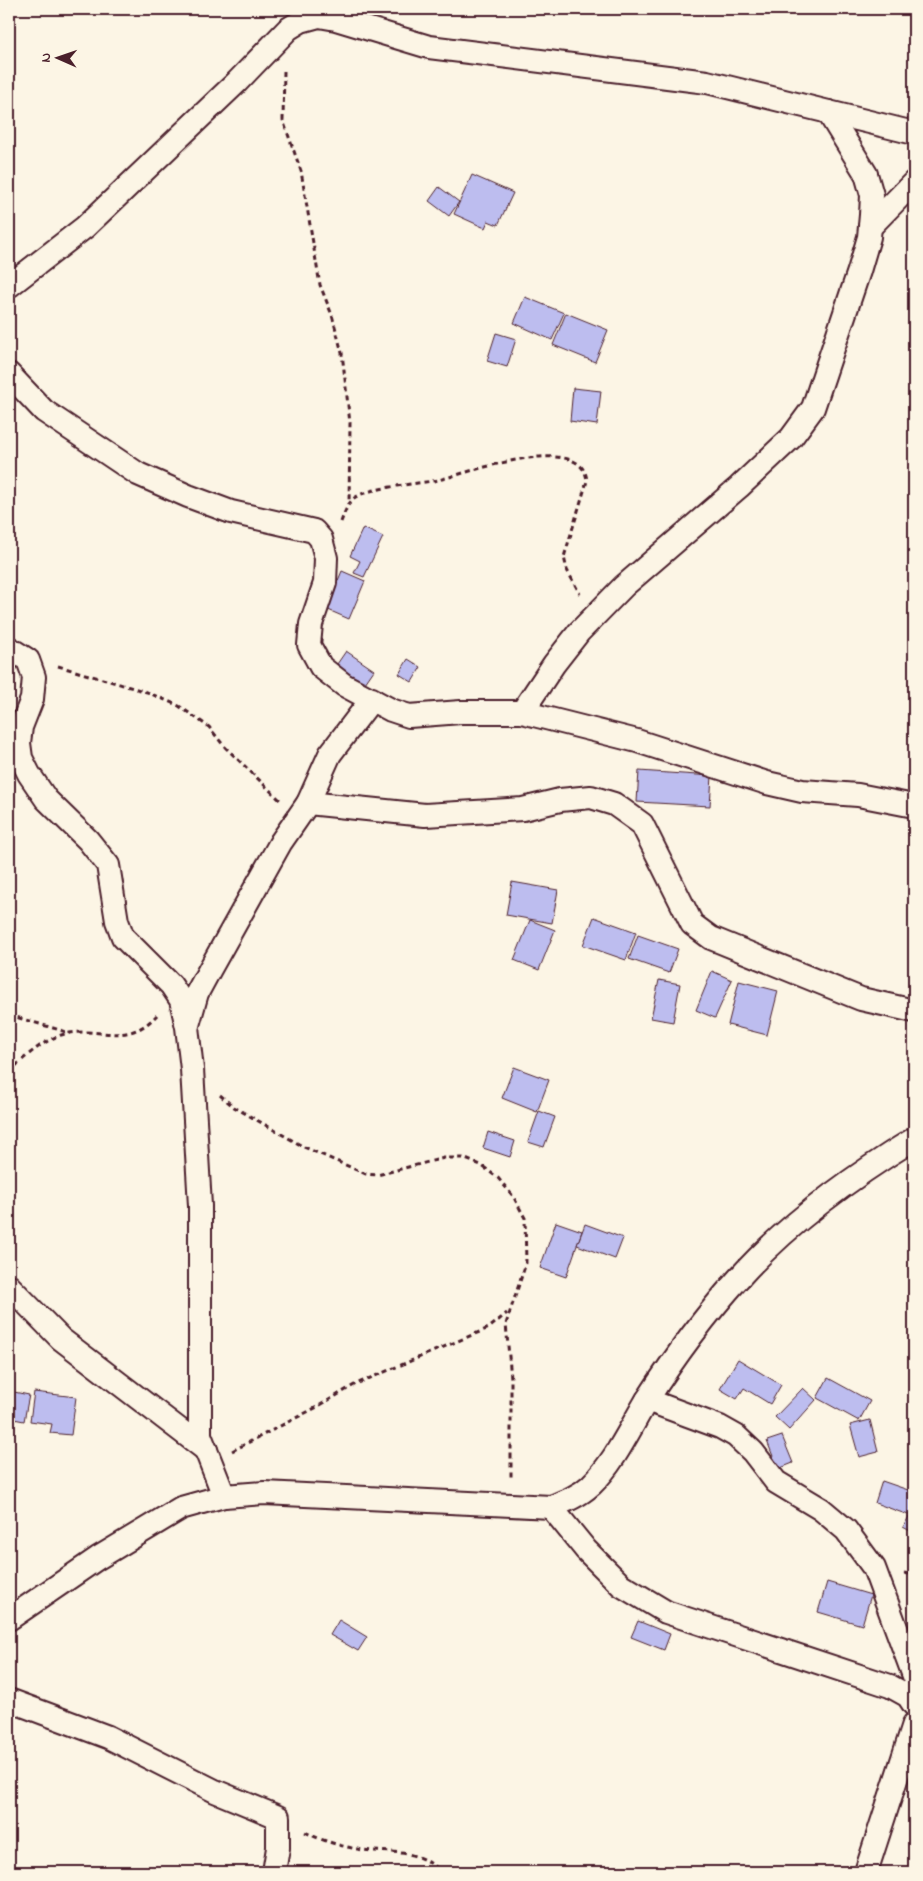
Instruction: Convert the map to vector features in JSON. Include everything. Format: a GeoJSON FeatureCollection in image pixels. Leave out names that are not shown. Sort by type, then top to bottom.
{"type":"FeatureCollection","features":[{"type":"Feature","properties":{"kind":"street"},"geometry":{"type":"LineString","coordinates":[[9,286],[85,227],[237,82],[284,33],[301,21],[319,16],[429,47],[707,82],[914,133]]}},
{"type":"Feature","properties":{"kind":"street"},"geometry":{"type":"LineString","coordinates":[[522,712],[554,664],[582,629],[624,586],[739,487],[791,438],[813,408],[859,271],[870,227],[872,195],[866,174],[828,112]]}},
{"type":"Feature","properties":{"kind":"street"},"geometry":{"type":"LineString","coordinates":[[870,227],[914,182]]}},
{"type":"Feature","properties":{"kind":"street"},"geometry":{"type":"LineString","coordinates":[[9,374],[44,411],[138,474],[232,512],[314,531],[321,539],[326,558],[325,583],[311,624],[309,645],[321,667],[344,685],[391,710],[409,716],[461,712],[522,712],[636,741],[767,783],[802,791],[858,795],[914,806]]}},
{"type":"Feature","properties":{"kind":"street"},"geometry":{"type":"LineString","coordinates":[[9,648],[28,660],[34,677],[32,698],[21,727],[19,743],[21,758],[28,774],[46,799],[88,840],[108,865],[117,922],[123,937],[171,985],[181,1000],[187,1027],[192,1069],[200,1206],[200,1435],[224,1496]]}},
{"type":"Feature","properties":{"kind":"street"},"geometry":{"type":"LineString","coordinates":[[187,1027],[197,993],[281,842],[303,809],[330,754],[372,699]]}},
{"type":"Feature","properties":{"kind":"street"},"geometry":{"type":"LineString","coordinates":[[303,809],[425,815],[524,809],[560,800],[591,798],[614,804],[642,824],[692,924],[711,938],[861,999],[914,1011]]}},
{"type":"Feature","properties":{"kind":"street"},"geometry":{"type":"LineString","coordinates":[[9,1619],[98,1558],[181,1508],[224,1496],[273,1493],[551,1507],[572,1499],[591,1485],[616,1452],[647,1400],[686,1342],[738,1278],[793,1223],[879,1160],[914,1138]]}},
{"type":"Feature","properties":{"kind":"street"},"geometry":{"type":"LineString","coordinates":[[9,1286],[62,1339],[208,1456]]}},
{"type":"Feature","properties":{"kind":"street"},"geometry":{"type":"LineString","coordinates":[[647,1400],[720,1427],[736,1436],[753,1452],[776,1482],[821,1509],[846,1530],[874,1568],[914,1676]]}},
{"type":"Feature","properties":{"kind":"street"},"geometry":{"type":"LineString","coordinates":[[551,1507],[586,1550],[621,1584],[666,1612],[890,1686],[908,1696],[914,1705]]}},
{"type":"Feature","properties":{"kind":"street"},"geometry":{"type":"LineString","coordinates":[[890,1686],[914,1687]]}},
{"type":"Feature","properties":{"kind":"street"},"geometry":{"type":"LineString","coordinates":[[9,1700],[108,1737],[215,1791],[278,1817],[278,1848],[274,1872]]}},
{"type":"Feature","properties":{"kind":"street"},"geometry":{"type":"LineString","coordinates":[[866,1872],[914,1724]]}},
{"type":"Feature","properties":{"kind":"path"},"geometry":{"type":"LineString","coordinates":[[284,33],[283,120],[301,172],[320,284],[332,315],[342,353],[350,423],[349,505]]}},
{"type":"Feature","properties":{"kind":"path"},"geometry":{"type":"LineString","coordinates":[[326,558],[353,498],[367,491],[439,480],[503,461],[528,457],[565,459],[578,464],[586,473],[587,481],[564,557],[567,570],[578,587],[582,601],[582,629]]}},
{"type":"Feature","properties":{"kind":"path"},"geometry":{"type":"LineString","coordinates":[[28,660],[106,679],[147,692],[179,706],[209,727],[261,783],[303,809]]}},
{"type":"Feature","properties":{"kind":"path"},"geometry":{"type":"LineString","coordinates":[[9,1015],[70,1033],[111,1035],[132,1032],[146,1027],[177,994]]}},
{"type":"Feature","properties":{"kind":"path"},"geometry":{"type":"LineString","coordinates":[[9,1072],[27,1054],[59,1036],[70,1033]]}},
{"type":"Feature","properties":{"kind":"path"},"geometry":{"type":"LineString","coordinates":[[192,1069],[234,1107],[304,1147],[366,1174],[377,1175],[444,1158],[464,1158],[481,1165],[498,1178],[513,1196],[525,1218],[526,1263],[517,1294],[508,1313],[506,1324],[511,1378],[510,1505]]}},
{"type":"Feature","properties":{"kind":"path"},"geometry":{"type":"LineString","coordinates":[[208,1456],[317,1407],[356,1384],[489,1328],[508,1313]]}},
{"type":"Feature","properties":{"kind":"path"},"geometry":{"type":"LineString","coordinates":[[278,1817],[314,1836],[355,1849],[411,1853],[432,1864],[442,1872]]}},
{"type":"Feature","properties":{"kind":"building"},"geometry":{"type":"Polygon","coordinates":[[[472,175],[513,193],[498,225],[488,221],[485,228],[454,214],[472,175]]]}},
{"type":"Feature","properties":{"kind":"building"},"geometry":{"type":"Polygon","coordinates":[[[439,187],[459,202],[449,216],[429,201],[439,187]]]}},
{"type":"Feature","properties":{"kind":"building"},"geometry":{"type":"Polygon","coordinates":[[[525,297],[564,313],[552,340],[514,323],[525,297]]]}},
{"type":"Feature","properties":{"kind":"building"},"geometry":{"type":"Polygon","coordinates":[[[566,313],[608,330],[595,362],[553,345],[566,313]]]}},
{"type":"Feature","properties":{"kind":"building"},"geometry":{"type":"Polygon","coordinates":[[[496,333],[516,339],[507,367],[487,361],[496,333]]]}},
{"type":"Feature","properties":{"kind":"building"},"geometry":{"type":"Polygon","coordinates":[[[573,388],[601,391],[597,425],[570,421],[573,388]]]}},
{"type":"Feature","properties":{"kind":"building"},"geometry":{"type":"Polygon","coordinates":[[[363,528],[383,537],[364,577],[354,573],[360,561],[350,556],[363,528]]]}},
{"type":"Feature","properties":{"kind":"building"},"geometry":{"type":"Polygon","coordinates":[[[342,571],[365,581],[349,619],[326,609],[342,571]]]}},
{"type":"Feature","properties":{"kind":"building"},"geometry":{"type":"Polygon","coordinates":[[[346,651],[374,670],[363,686],[335,667],[346,651]]]}},
{"type":"Feature","properties":{"kind":"building"},"geometry":{"type":"Polygon","coordinates":[[[408,659],[421,667],[412,682],[399,674],[408,659]]]}},
{"type":"Feature","properties":{"kind":"building"},"geometry":{"type":"Polygon","coordinates":[[[639,771],[712,776],[710,806],[637,802],[639,771]]]}},
{"type":"Feature","properties":{"kind":"building"},"geometry":{"type":"Polygon","coordinates":[[[512,882],[558,890],[552,923],[506,915],[512,882]]]}},
{"type":"Feature","properties":{"kind":"building"},"geometry":{"type":"Polygon","coordinates":[[[594,917],[636,932],[626,960],[583,945],[594,917]]]}},
{"type":"Feature","properties":{"kind":"building"},"geometry":{"type":"Polygon","coordinates":[[[530,920],[555,930],[539,970],[514,960],[530,920]]]}},
{"type":"Feature","properties":{"kind":"building"},"geometry":{"type":"Polygon","coordinates":[[[638,935],[678,949],[669,973],[629,959],[638,935]]]}},
{"type":"Feature","properties":{"kind":"building"},"geometry":{"type":"Polygon","coordinates":[[[712,971],[732,980],[715,1018],[696,1010],[712,971]]]}},
{"type":"Feature","properties":{"kind":"building"},"geometry":{"type":"Polygon","coordinates":[[[659,980],[680,984],[673,1022],[651,1018],[659,980]]]}},
{"type":"Feature","properties":{"kind":"building"},"geometry":{"type":"Polygon","coordinates":[[[739,981],[778,991],[767,1035],[728,1025],[739,981]]]}},
{"type":"Feature","properties":{"kind":"building"},"geometry":{"type":"Polygon","coordinates":[[[514,1067],[549,1080],[537,1112],[502,1098],[514,1067]]]}},
{"type":"Feature","properties":{"kind":"building"},"geometry":{"type":"Polygon","coordinates":[[[539,1111],[555,1117],[544,1147],[528,1142],[539,1111]]]}},
{"type":"Feature","properties":{"kind":"building"},"geometry":{"type":"Polygon","coordinates":[[[488,1132],[515,1141],[510,1157],[483,1148],[488,1132]]]}},
{"type":"Feature","properties":{"kind":"building"},"geometry":{"type":"Polygon","coordinates":[[[556,1222],[582,1231],[566,1277],[540,1268],[556,1222]]]}},
{"type":"Feature","properties":{"kind":"building"},"geometry":{"type":"Polygon","coordinates":[[[585,1224],[623,1238],[615,1259],[577,1245],[585,1224]]]}},
{"type":"Feature","properties":{"kind":"building"},"geometry":{"type":"Polygon","coordinates":[[[738,1359],[781,1385],[770,1404],[744,1388],[737,1399],[720,1389],[738,1359]]]}},
{"type":"Feature","properties":{"kind":"building"},"geometry":{"type":"Polygon","coordinates":[[[828,1378],[870,1401],[859,1421],[817,1398],[828,1378]]]}},
{"type":"Feature","properties":{"kind":"building"},"geometry":{"type":"Polygon","coordinates":[[[803,1388],[816,1400],[789,1430],[775,1417],[803,1388]]]}},
{"type":"Feature","properties":{"kind":"building"},"geometry":{"type":"Polygon","coordinates":[[[9,1391],[29,1395],[24,1421],[9,1418],[9,1391]]]}},
{"type":"Feature","properties":{"kind":"building"},"geometry":{"type":"Polygon","coordinates":[[[34,1392],[76,1397],[71,1435],[50,1433],[52,1424],[30,1421],[34,1392]]]}},
{"type":"Feature","properties":{"kind":"building"},"geometry":{"type":"Polygon","coordinates":[[[870,1420],[878,1452],[859,1457],[850,1425],[870,1420]]]}},
{"type":"Feature","properties":{"kind":"building"},"geometry":{"type":"Polygon","coordinates":[[[782,1436],[793,1463],[778,1469],[767,1441],[782,1436]]]}},
{"type":"Feature","properties":{"kind":"building"},"geometry":{"type":"Polygon","coordinates":[[[882,1481],[914,1492],[914,1517],[875,1503],[882,1481]]]}},
{"type":"Feature","properties":{"kind":"building"},"geometry":{"type":"Polygon","coordinates":[[[910,1515],[914,1518],[914,1533],[903,1527],[910,1515]]]}},
{"type":"Feature","properties":{"kind":"building"},"geometry":{"type":"Polygon","coordinates":[[[827,1582],[871,1595],[862,1625],[818,1612],[827,1582]]]}},
{"type":"Feature","properties":{"kind":"building"},"geometry":{"type":"Polygon","coordinates":[[[339,1620],[367,1637],[358,1651],[330,1635],[339,1620]]]}},
{"type":"Feature","properties":{"kind":"building"},"geometry":{"type":"Polygon","coordinates":[[[638,1621],[670,1634],[664,1650],[631,1637],[638,1621]]]}}]}
